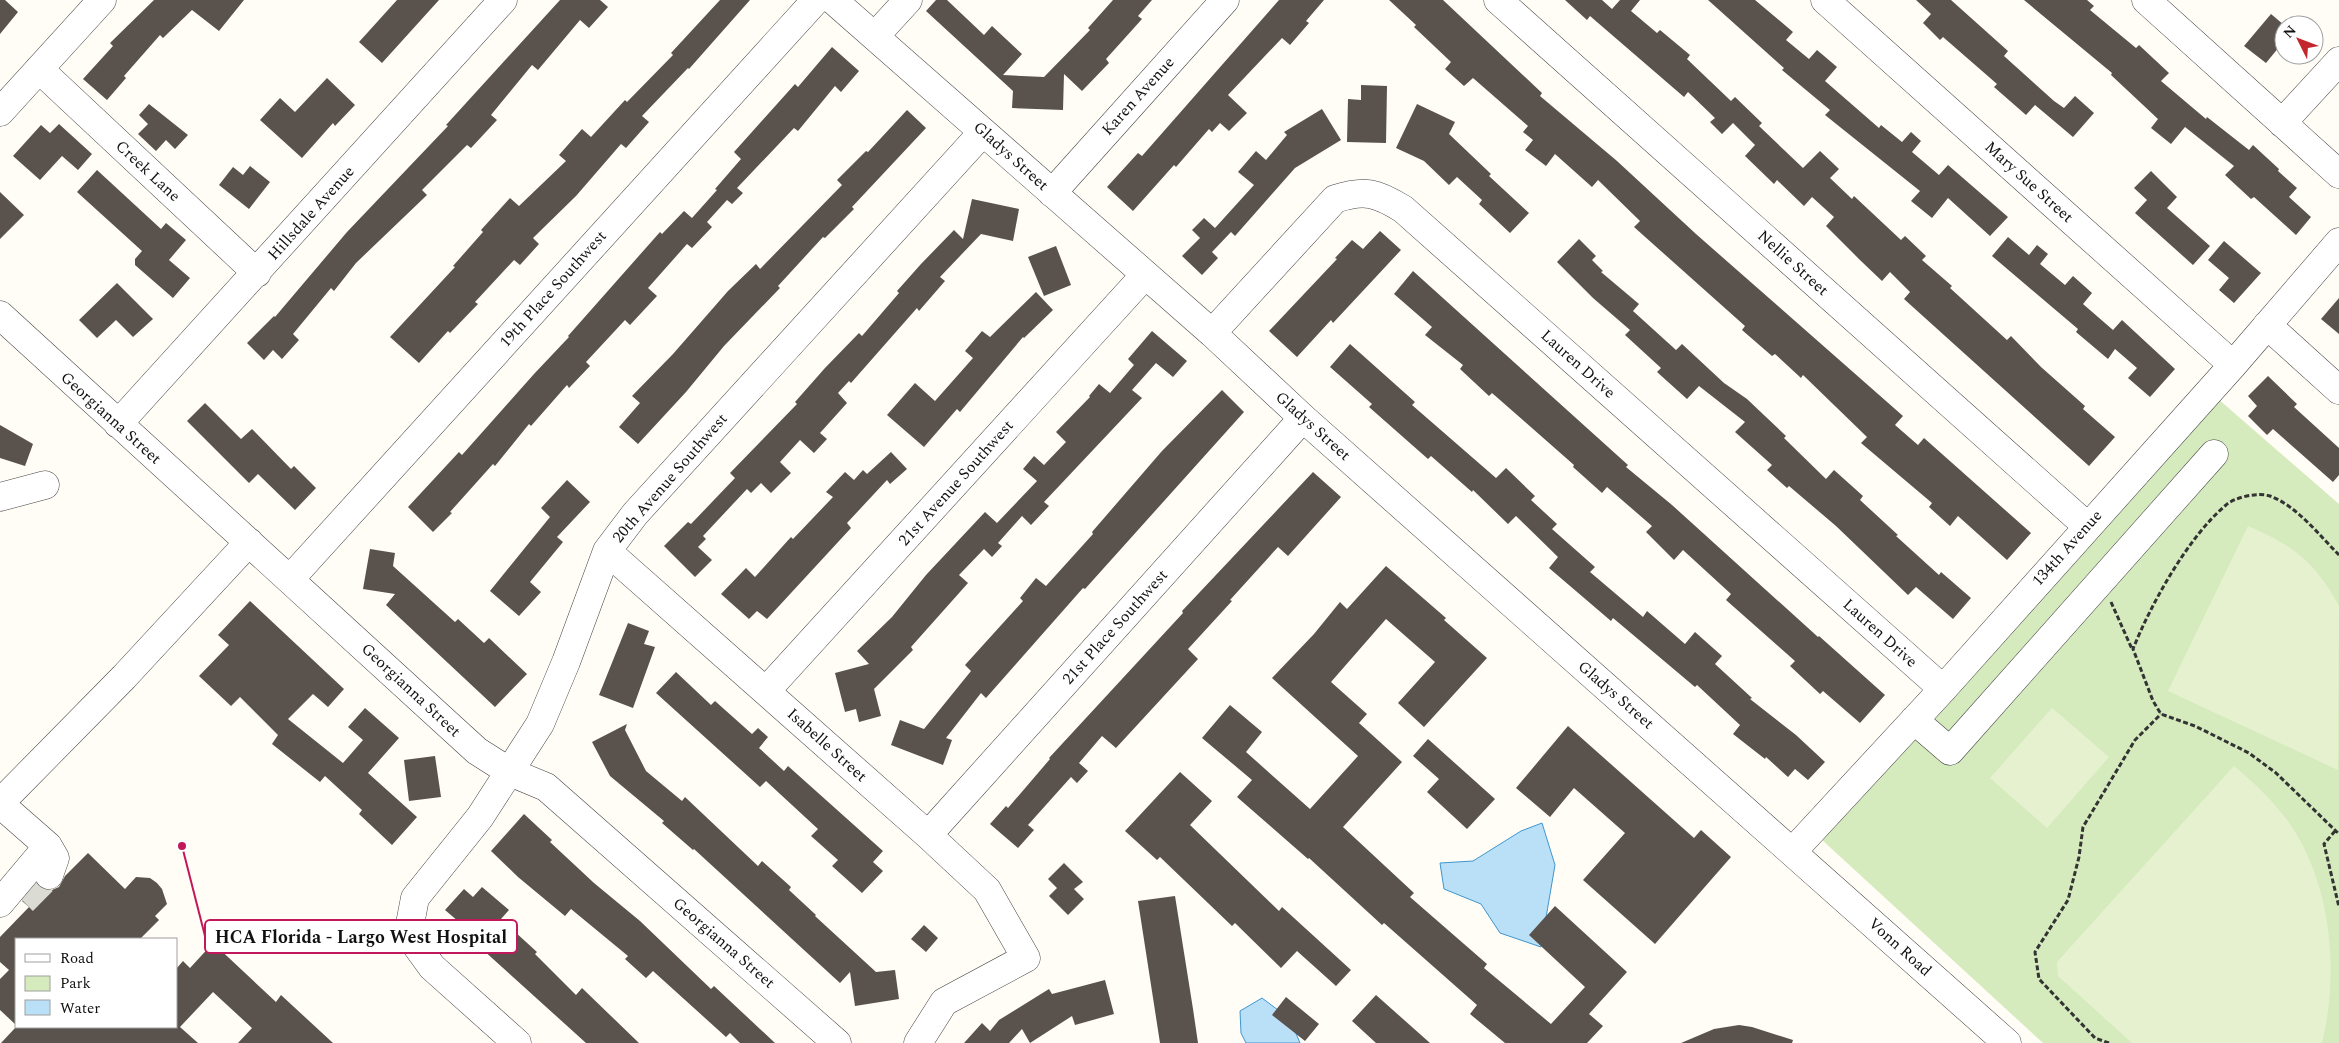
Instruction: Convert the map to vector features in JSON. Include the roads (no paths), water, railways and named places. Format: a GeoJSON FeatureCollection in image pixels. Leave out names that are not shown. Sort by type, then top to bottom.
{"type":"FeatureCollection","features":[{"type":"Feature","properties":{"kind":"street"},"geometry":{"type":"LineString","coordinates":[[0,112],[102,0]]}},
{"type":"Feature","properties":{"kind":"street","name":"Hillsdale Avenue"},"geometry":{"type":"LineString","coordinates":[[118,424],[503,0]]}},
{"type":"Feature","properties":{"kind":"street","name":"19th Place Southwest"},"geometry":{"type":"LineString","coordinates":[[290,579],[816,0]]}},
{"type":"Feature","properties":{"kind":"street","name":"Gladys Street"},"geometry":{"type":"LineString","coordinates":[[833,0],[1212,333],[1303,418],[1793,852]]}},
{"type":"Feature","properties":{"kind":"street"},"geometry":{"type":"LineString","coordinates":[[875,36],[908,0]]}},
{"type":"Feature","properties":{"kind":"street","name":"Karen Avenue"},"geometry":{"type":"LineString","coordinates":[[1052,193],[1225,0]]}},
{"type":"Feature","properties":{"kind":"street","name":"Nellie Street"},"geometry":{"type":"LineString","coordinates":[[1498,0],[2087,526]]}},
{"type":"Feature","properties":{"kind":"street","name":"Mary Sue Street"},"geometry":{"type":"LineString","coordinates":[[1825,0],[2233,365]]}},
{"type":"Feature","properties":{"kind":"street"},"geometry":{"type":"LineString","coordinates":[[2146,0],[2339,174]]}},
{"type":"Feature","properties":{"kind":"street"},"geometry":{"type":"LineString","coordinates":[[2282,123],[2339,61]]}},
{"type":"Feature","properties":{"kind":"street","name":"Creek Lane"},"geometry":{"type":"LineString","coordinates":[[39,69],[257,273]]}},
{"type":"Feature","properties":{"kind":"street","name":"20th Avenue Southwest"},"geometry":{"type":"LineString","coordinates":[[517,1043],[432,966],[416,945],[410,924],[415,898],[480,817],[540,724],[566,662],[607,551],[635,514],[983,132]]}},
{"type":"Feature","properties":{"kind":"street","name":"Lauren Drive"},"geometry":{"type":"LineString","coordinates":[[1212,333],[1335,198],[1355,192],[1380,195],[1404,209],[1943,689]]}},
{"type":"Feature","properties":{"kind":"street","name":"134th Avenue"},"geometry":{"type":"LineString","coordinates":[[1793,852],[1943,689],[2233,365],[2339,242]]}},
{"type":"Feature","properties":{"kind":"street","name":"21st Avenue Southwest"},"geometry":{"type":"LineString","coordinates":[[766,691],[1145,275]]}},
{"type":"Feature","properties":{"kind":"street","name":"Georgianna Street"},"geometry":{"type":"LineString","coordinates":[[0,315],[477,751],[510,772],[546,787],[837,1043]]}},
{"type":"Feature","properties":{"kind":"street"},"geometry":{"type":"LineString","coordinates":[[2267,326],[2339,390]]}},
{"type":"Feature","properties":{"kind":"street","name":"21st Place Southwest"},"geometry":{"type":"LineString","coordinates":[[928,835],[1303,418]]}},
{"type":"Feature","properties":{"kind":"street"},"geometry":{"type":"LineString","coordinates":[[1914,720],[1950,751],[2214,454]]}},
{"type":"Feature","properties":{"kind":"street"},"geometry":{"type":"LineString","coordinates":[[0,497],[45,485]]}},
{"type":"Feature","properties":{"kind":"street"},"geometry":{"type":"LineString","coordinates":[[49,875],[55,858],[48,846],[0,804],[124,677],[249,542]]}},
{"type":"Feature","properties":{"kind":"street","name":"Isabelle Street"},"geometry":{"type":"LineString","coordinates":[[607,551],[988,890],[1026,958],[944,1002],[918,1043]]}},
{"type":"Feature","properties":{"kind":"street"},"geometry":{"type":"LineString","coordinates":[[11,902],[48,846]]}},
{"type":"Feature","properties":{"kind":"street","name":"Vonn Road"},"geometry":{"type":"LineString","coordinates":[[1793,852],[1997,1040]]}},
{"type":"Feature","properties":{"kind":"water"},"geometry":{"type":"Polygon","coordinates":[[[1542,823],[1555,865],[1541,947],[1500,933],[1481,904],[1444,889],[1440,863],[1473,861],[1521,831],[1542,823]]]}},
{"type":"Feature","properties":{"kind":"water"},"geometry":{"type":"Polygon","coordinates":[[[1262,998],[1290,1019],[1300,1043],[1246,1043],[1241,1033],[1240,1011],[1262,998]]]}},
{"type":"Feature","properties":{"kind":"tunnel"},"geometry":{"type":"LineString","coordinates":[[23,901],[49,875]]}},
{"type":"Feature","properties":{"kind":"place","name":"HCA Florida - Largo West Hospital"},"geometry":{"type":"Point","coordinates":[182,846]}}]}
